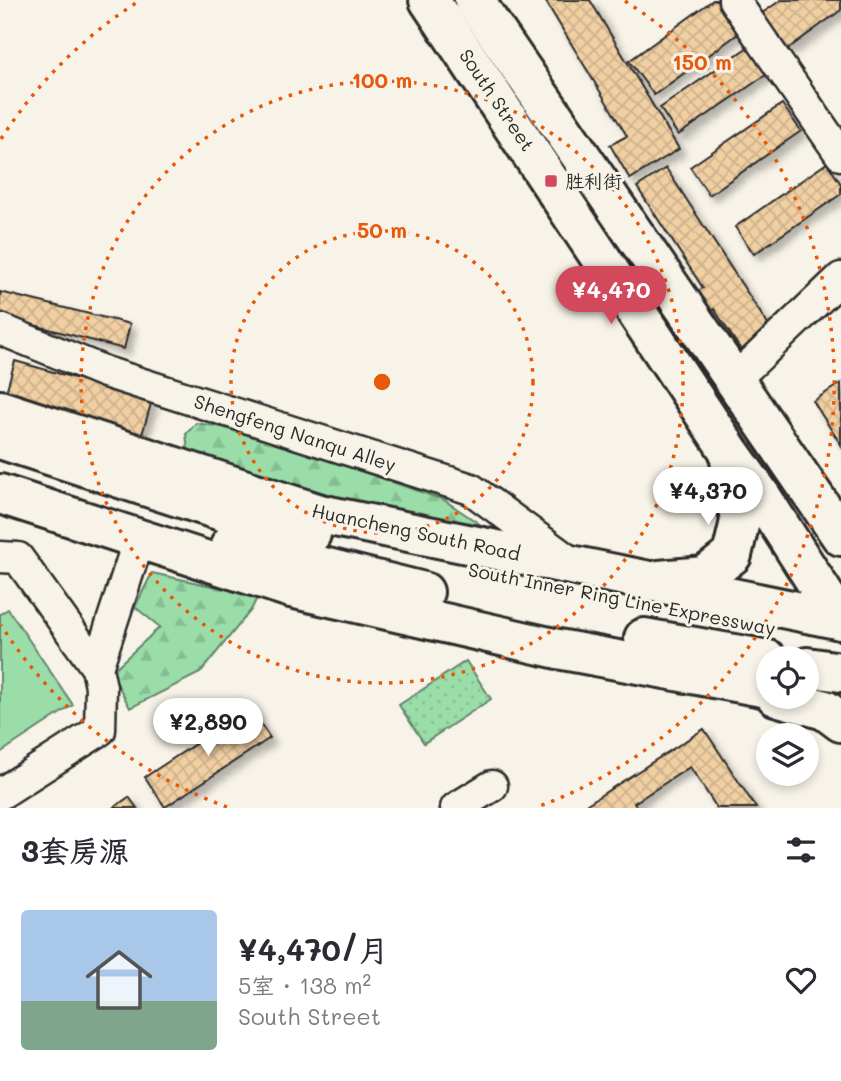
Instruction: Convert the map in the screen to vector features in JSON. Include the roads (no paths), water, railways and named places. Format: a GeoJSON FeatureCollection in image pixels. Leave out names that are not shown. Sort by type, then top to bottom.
{"type":"FeatureCollection","features":[{"type":"Feature","properties":{"kind":"main road","name":"South Street"},"geometry":{"type":"LineString","coordinates":[[429,0],[761,496],[841,626]]}},
{"type":"Feature","properties":{"kind":"main road","name":"South Street"},"geometry":{"type":"LineString","coordinates":[[474,0],[841,536]]}},
{"type":"Feature","properties":{"kind":"main road","name":"Huancheng South Road"},"geometry":{"type":"LineString","coordinates":[[0,410],[320,514],[650,581],[841,626]]}},
{"type":"Feature","properties":{"kind":"main road","name":"South Inner Ring Line Expressway"},"geometry":{"type":"LineString","coordinates":[[0,439],[246,519],[483,573],[841,626]]}},
{"type":"Feature","properties":{"kind":"main road"},"geometry":{"type":"LineString","coordinates":[[650,581],[705,576],[732,555],[740,521],[729,451]]}},
{"type":"Feature","properties":{"kind":"main road","name":"South Inner Ring Line Expressway"},"geometry":{"type":"LineString","coordinates":[[0,468],[237,546],[542,621],[756,658]]}},
{"type":"Feature","properties":{"kind":"main road"},"geometry":{"type":"LineString","coordinates":[[797,473],[841,519]]}},
{"type":"Feature","properties":{"kind":"main road"},"geometry":{"type":"LineString","coordinates":[[0,494],[290,588],[558,649],[756,686]]}},
{"type":"Feature","properties":{"kind":"main road"},"geometry":{"type":"LineString","coordinates":[[819,669],[841,672]]}},
{"type":"Feature","properties":{"kind":"main road"},"geometry":{"type":"LineString","coordinates":[[692,674],[756,692]]}},
{"type":"Feature","properties":{"kind":"main road"},"geometry":{"type":"LineString","coordinates":[[819,697],[841,702]]}},
{"type":"Feature","properties":{"kind":"main road"},"geometry":{"type":"LineString","coordinates":[[819,708],[841,722]]}},
{"type":"Feature","properties":{"kind":"street"},"geometry":{"type":"LineString","coordinates":[[734,0],[841,155]]}},
{"type":"Feature","properties":{"kind":"street"},"geometry":{"type":"LineString","coordinates":[[734,380],[841,278]]}},
{"type":"Feature","properties":{"kind":"street"},"geometry":{"type":"LineString","coordinates":[[796,321],[841,297]]}},
{"type":"Feature","properties":{"kind":"street","name":"Shengfeng Nanqu Alley"},"geometry":{"type":"LineString","coordinates":[[0,329],[105,372],[471,489],[575,566]]}},
{"type":"Feature","properties":{"kind":"street"},"geometry":{"type":"LineString","coordinates":[[97,668],[139,539]]}},
{"type":"Feature","properties":{"kind":"street"},"geometry":{"type":"LineString","coordinates":[[0,557],[18,558],[97,668],[102,687],[100,730],[0,794]]}},
{"type":"Feature","properties":{"kind":"street"},"geometry":{"type":"LineString","coordinates":[[55,609],[82,618],[102,608],[126,579]]}},
{"type":"Feature","properties":{"kind":"street"},"geometry":{"type":"LineString","coordinates":[[456,808],[492,786]]}},
{"type":"Feature","properties":{"kind":"place","name":"胜利街"},"geometry":{"type":"Point","coordinates":[551,181]}}]}
